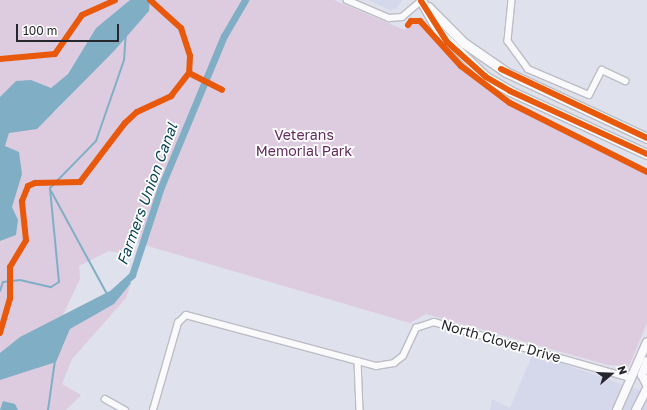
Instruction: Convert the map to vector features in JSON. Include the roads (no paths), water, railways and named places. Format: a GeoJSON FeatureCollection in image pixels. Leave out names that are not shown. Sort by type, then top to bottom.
{"type":"FeatureCollection","features":[{"type":"Feature","properties":{"kind":"main road"},"geometry":{"type":"LineString","coordinates":[[421,0],[464,43],[506,72],[647,138]]}},
{"type":"Feature","properties":{"kind":"main road"},"geometry":{"type":"LineString","coordinates":[[421,0],[438,31],[486,77],[510,91],[647,154]]}},
{"type":"Feature","properties":{"kind":"main road"},"geometry":{"type":"LineString","coordinates":[[617,410],[647,342]]}},
{"type":"Feature","properties":{"kind":"main road"},"geometry":{"type":"LineString","coordinates":[[647,361],[642,375],[647,385]]}},
{"type":"Feature","properties":{"kind":"main road"},"geometry":{"type":"LineString","coordinates":[[636,410],[647,388]]}},
{"type":"Feature","properties":{"kind":"street"},"geometry":{"type":"LineString","coordinates":[[347,0],[389,18],[402,17],[421,0]]}},
{"type":"Feature","properties":{"kind":"street"},"geometry":{"type":"LineString","coordinates":[[512,0],[507,31],[512,48],[528,69],[589,95],[602,70],[626,80]]}},
{"type":"Feature","properties":{"kind":"street","name":"North Clover Drive"},"geometry":{"type":"LineString","coordinates":[[153,410],[183,316],[376,366],[394,362],[409,347],[416,328],[427,321],[630,378]]}},
{"type":"Feature","properties":{"kind":"street"},"geometry":{"type":"LineString","coordinates":[[358,361],[360,410]]}},
{"type":"Feature","properties":{"kind":"street"},"geometry":{"type":"LineString","coordinates":[[105,399],[125,410]]}},
{"type":"Feature","properties":{"kind":"water"},"geometry":{"type":"Polygon","coordinates":[[[130,0],[150,0],[149,11],[114,51],[37,129],[9,133],[5,146],[19,152],[22,174],[12,207],[18,220],[16,235],[0,241],[0,97],[16,81],[31,80],[51,88],[68,74],[96,28],[130,0]]]}},
{"type":"Feature","properties":{"kind":"water","name":"Farmers Union Canal"},"geometry":{"type":"Polygon","coordinates":[[[125,278],[131,283],[114,304],[70,329],[56,362],[0,380],[0,353],[20,337],[110,291],[125,278]]]}},
{"type":"Feature","properties":{"kind":"water"},"geometry":{"type":"Polygon","coordinates":[[[3,401],[15,404],[18,410],[0,410],[3,401]]]}},
{"type":"Feature","properties":{"kind":"waterway","name":"Farmers Union Canal"},"geometry":{"type":"LineString","coordinates":[[121,285],[132,275],[161,187],[224,36],[245,0]]}},
{"type":"Feature","properties":{"kind":"waterway"},"geometry":{"type":"LineString","coordinates":[[0,291],[3,282],[20,280],[51,287],[59,282],[50,188],[96,141],[124,60],[126,33]]}},
{"type":"Feature","properties":{"kind":"waterway"},"geometry":{"type":"LineString","coordinates":[[51,191],[107,294]]}},
{"type":"Feature","properties":{"kind":"waterway"},"geometry":{"type":"LineString","coordinates":[[48,410],[55,360]]}},
{"type":"Feature","properties":{"kind":"park label","name":"Veterans Memorial Park"},"geometry":{"type":"Point","coordinates":[304,144]}}]}
